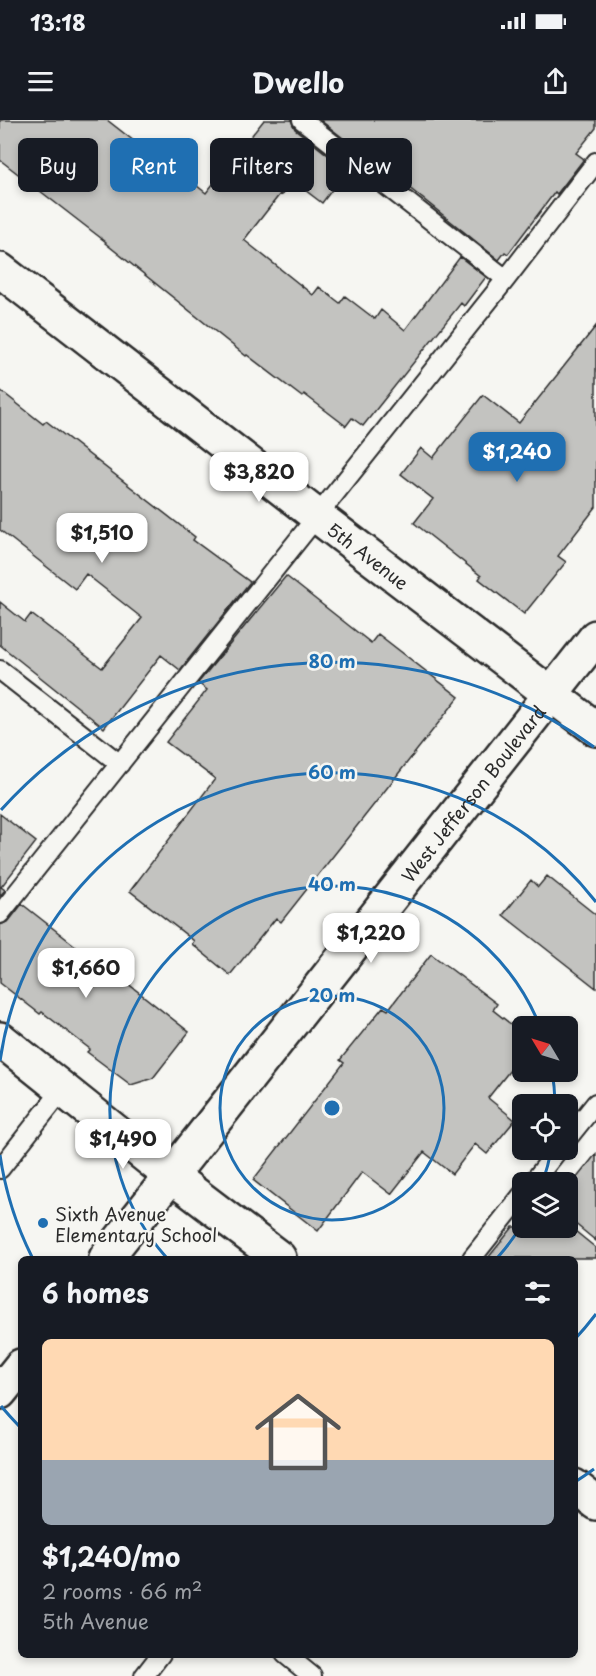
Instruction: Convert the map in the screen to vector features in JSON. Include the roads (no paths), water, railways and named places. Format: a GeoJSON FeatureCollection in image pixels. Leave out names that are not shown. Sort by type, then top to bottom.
{"type":"FeatureCollection","features":[{"type":"Feature","properties":{"kind":"street","name":"5th Avenue"},"geometry":{"type":"LineString","coordinates":[[0,270],[596,729]]}},
{"type":"Feature","properties":{"kind":"street","name":"West Jefferson Boulevard"},"geometry":{"type":"LineString","coordinates":[[108,1256],[596,637]]}},
{"type":"Feature","properties":{"kind":"street"},"geometry":{"type":"LineString","coordinates":[[0,1039],[171,1176],[276,1256]]}},
{"type":"Feature","properties":{"kind":"street"},"geometry":{"type":"LineString","coordinates":[[0,1392],[18,1370]]}},
{"type":"Feature","properties":{"kind":"street"},"geometry":{"type":"LineString","coordinates":[[578,1489],[596,1503]]}},
{"type":"Feature","properties":{"kind":"lane"},"geometry":{"type":"LineString","coordinates":[[302,120],[506,279]]}},
{"type":"Feature","properties":{"kind":"lane"},"geometry":{"type":"LineString","coordinates":[[0,914],[506,279],[596,162]]}},
{"type":"Feature","properties":{"kind":"lane"},"geometry":{"type":"LineString","coordinates":[[0,670],[120,764]]}},
{"type":"Feature","properties":{"kind":"lane"},"geometry":{"type":"LineString","coordinates":[[0,1169],[63,1089]]}},
{"type":"Feature","properties":{"kind":"lane"},"geometry":{"type":"LineString","coordinates":[[578,1127],[593,1111]]}},
{"type":"Feature","properties":{"kind":"lane"},"geometry":{"type":"LineString","coordinates":[[541,1172],[550,1160]]}},
{"type":"Feature","properties":{"kind":"lane"},"geometry":{"type":"LineString","coordinates":[[474,1256],[512,1208]]}},
{"type":"Feature","properties":{"kind":"lane"},"geometry":{"type":"LineString","coordinates":[[144,1676],[158,1658]]}},
{"type":"Feature","properties":{"kind":"lane"},"geometry":{"type":"LineString","coordinates":[[290,1658],[312,1676]]}},
{"type":"Feature","properties":{"kind":"place","name":"Sixth Avenue Elementary School"},"geometry":{"type":"Point","coordinates":[43,1223]}}]}
